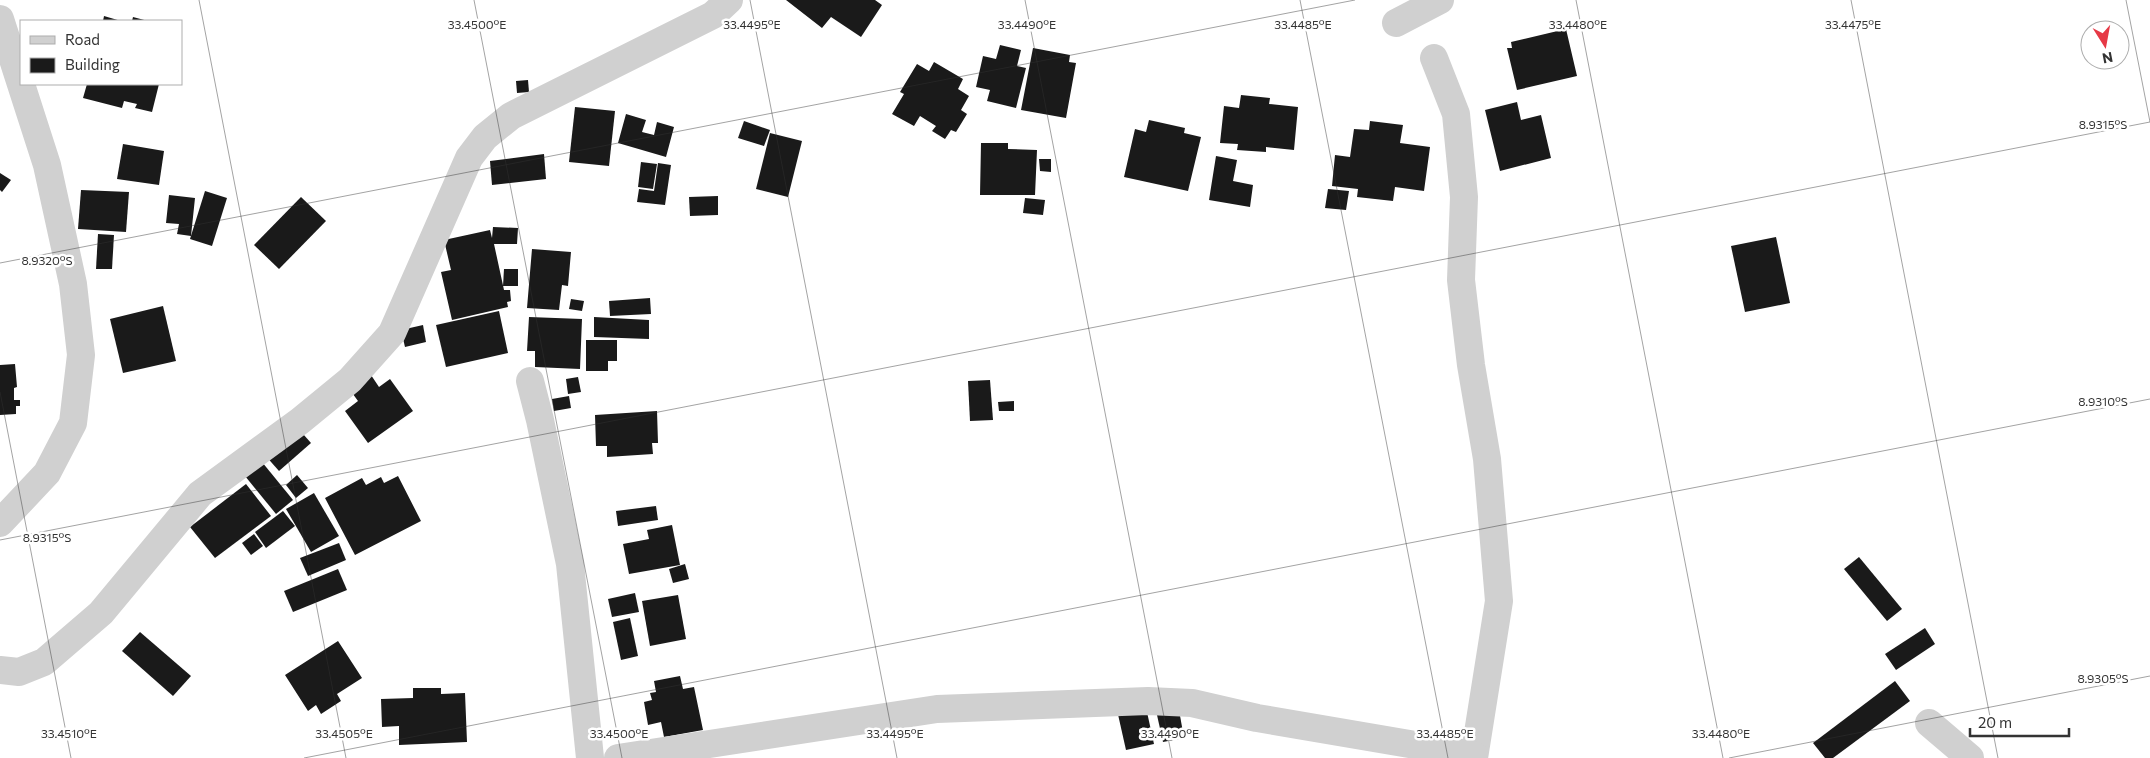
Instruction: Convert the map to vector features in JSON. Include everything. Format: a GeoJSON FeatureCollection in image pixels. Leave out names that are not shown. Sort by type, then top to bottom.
{"type":"FeatureCollection","features":[{"type":"Feature","properties":{"kind":"street"},"geometry":{"type":"LineString","coordinates":[[0,670],[18,672],[44,662],[101,613],[200,494],[300,421],[350,380],[392,333],[469,158],[484,137],[511,116],[713,15],[729,0]]}},
{"type":"Feature","properties":{"kind":"street"},"geometry":{"type":"LineString","coordinates":[[1396,22],[1440,0]]}},
{"type":"Feature","properties":{"kind":"street"},"geometry":{"type":"LineString","coordinates":[[0,19],[20,81]]}},
{"type":"Feature","properties":{"kind":"street"},"geometry":{"type":"LineString","coordinates":[[618,758],[937,709],[1148,701],[1192,703],[1257,718],[1474,757],[1499,601],[1487,459],[1471,365],[1461,280],[1464,196],[1456,114],[1434,58]]}},
{"type":"Feature","properties":{"kind":"street"},"geometry":{"type":"LineString","coordinates":[[0,523],[47,474],[72,423],[81,355],[72,284],[47,165],[21,85]]}},
{"type":"Feature","properties":{"kind":"street"},"geometry":{"type":"LineString","coordinates":[[530,381],[570,564],[590,758]]}},
{"type":"Feature","properties":{"kind":"street"},"geometry":{"type":"LineString","coordinates":[[1929,723],[1970,758]]}},
{"type":"Feature","properties":{"kind":"building"},"geometry":{"type":"Polygon","coordinates":[[[786,0],[875,0],[882,5],[861,37],[831,17],[822,28],[786,0]]]}},
{"type":"Feature","properties":{"kind":"building"},"geometry":{"type":"Polygon","coordinates":[[[104,16],[118,20],[103,20],[104,16]]]}},
{"type":"Feature","properties":{"kind":"building"},"geometry":{"type":"Polygon","coordinates":[[[133,17],[144,20],[132,20],[133,17]]]}},
{"type":"Feature","properties":{"kind":"building"},"geometry":{"type":"Polygon","coordinates":[[[1566,29],[1577,76],[1517,90],[1507,48],[1512,48],[1511,42],[1566,29]]]}},
{"type":"Feature","properties":{"kind":"building"},"geometry":{"type":"Polygon","coordinates":[[[1000,45],[1021,50],[1017,66],[1026,68],[1016,108],[987,101],[990,90],[976,87],[983,56],[996,59],[1000,45]]]}},
{"type":"Feature","properties":{"kind":"building"},"geometry":{"type":"Polygon","coordinates":[[[1033,48],[1070,55],[1069,62],[1076,63],[1066,118],[1021,110],[1033,48]]]}},
{"type":"Feature","properties":{"kind":"building"},"geometry":{"type":"Polygon","coordinates":[[[934,62],[963,79],[958,89],[969,96],[961,110],[967,114],[956,132],[951,130],[945,139],[932,131],[936,126],[920,116],[914,126],[892,114],[904,94],[900,92],[917,64],[929,71],[934,62]]]}},
{"type":"Feature","properties":{"kind":"building"},"geometry":{"type":"Polygon","coordinates":[[[528,80],[529,92],[517,93],[516,81],[528,80]]]}},
{"type":"Feature","properties":{"kind":"building"},"geometry":{"type":"Polygon","coordinates":[[[87,85],[159,85],[152,112],[135,108],[137,104],[124,101],[122,108],[83,98],[87,85]]]}},
{"type":"Feature","properties":{"kind":"building"},"geometry":{"type":"Polygon","coordinates":[[[1241,95],[1270,98],[1269,104],[1298,107],[1294,150],[1266,147],[1266,152],[1237,150],[1238,144],[1220,143],[1224,106],[1239,108],[1241,95]]]}},
{"type":"Feature","properties":{"kind":"building"},"geometry":{"type":"Polygon","coordinates":[[[1517,102],[1521,120],[1541,115],[1551,158],[1500,171],[1485,110],[1517,102]]]}},
{"type":"Feature","properties":{"kind":"building"},"geometry":{"type":"Polygon","coordinates":[[[575,107],[615,111],[609,166],[569,162],[575,107]]]}},
{"type":"Feature","properties":{"kind":"building"},"geometry":{"type":"Polygon","coordinates":[[[626,114],[646,120],[642,132],[654,135],[657,122],[674,127],[666,157],[618,143],[626,114]]]}},
{"type":"Feature","properties":{"kind":"building"},"geometry":{"type":"Polygon","coordinates":[[[1149,120],[1185,128],[1184,133],[1201,137],[1188,191],[1124,177],[1135,129],[1146,132],[1149,120]]]}},
{"type":"Feature","properties":{"kind":"building"},"geometry":{"type":"Polygon","coordinates":[[[744,121],[770,130],[764,146],[738,138],[744,121]]]}},
{"type":"Feature","properties":{"kind":"building"},"geometry":{"type":"Polygon","coordinates":[[[1370,121],[1403,125],[1400,143],[1430,147],[1424,191],[1395,187],[1393,201],[1357,197],[1358,189],[1332,186],[1335,155],[1350,157],[1354,129],[1369,130],[1370,121]]]}},
{"type":"Feature","properties":{"kind":"building"},"geometry":{"type":"Polygon","coordinates":[[[770,133],[802,141],[788,197],[756,189],[770,133]]]}},
{"type":"Feature","properties":{"kind":"building"},"geometry":{"type":"Polygon","coordinates":[[[981,143],[1008,143],[1008,149],[1037,150],[1035,195],[980,195],[981,143]]]}},
{"type":"Feature","properties":{"kind":"building"},"geometry":{"type":"Polygon","coordinates":[[[123,144],[164,151],[159,185],[117,179],[123,144]]]}},
{"type":"Feature","properties":{"kind":"building"},"geometry":{"type":"Polygon","coordinates":[[[544,154],[546,179],[492,185],[490,161],[544,154]]]}},
{"type":"Feature","properties":{"kind":"building"},"geometry":{"type":"Polygon","coordinates":[[[1216,156],[1237,160],[1233,181],[1253,185],[1250,207],[1209,200],[1216,156]]]}},
{"type":"Feature","properties":{"kind":"building"},"geometry":{"type":"Polygon","coordinates":[[[1039,159],[1051,159],[1051,172],[1040,171],[1039,159]]]}},
{"type":"Feature","properties":{"kind":"building"},"geometry":{"type":"Polygon","coordinates":[[[641,162],[657,164],[653,189],[638,187],[641,162]]]}},
{"type":"Feature","properties":{"kind":"building"},"geometry":{"type":"Polygon","coordinates":[[[658,163],[671,165],[665,205],[637,202],[639,189],[654,191],[658,163]]]}},
{"type":"Feature","properties":{"kind":"building"},"geometry":{"type":"Polygon","coordinates":[[[0,173],[11,180],[2,192],[0,190],[0,173]]]}},
{"type":"Feature","properties":{"kind":"building"},"geometry":{"type":"Polygon","coordinates":[[[1328,189],[1349,191],[1346,210],[1325,208],[1328,189]]]}},
{"type":"Feature","properties":{"kind":"building"},"geometry":{"type":"Polygon","coordinates":[[[81,190],[129,192],[126,232],[78,229],[81,190]]]}},
{"type":"Feature","properties":{"kind":"building"},"geometry":{"type":"Polygon","coordinates":[[[205,191],[227,198],[212,246],[190,239],[205,191]]]}},
{"type":"Feature","properties":{"kind":"building"},"geometry":{"type":"Polygon","coordinates":[[[169,195],[195,198],[191,236],[177,234],[179,224],[166,223],[169,195]]]}},
{"type":"Feature","properties":{"kind":"building"},"geometry":{"type":"Polygon","coordinates":[[[718,196],[718,215],[690,216],[689,197],[718,196]]]}},
{"type":"Feature","properties":{"kind":"building"},"geometry":{"type":"Polygon","coordinates":[[[301,197],[326,221],[279,269],[254,245],[301,197]]]}},
{"type":"Feature","properties":{"kind":"building"},"geometry":{"type":"Polygon","coordinates":[[[1025,198],[1045,200],[1043,215],[1023,213],[1025,198]]]}},
{"type":"Feature","properties":{"kind":"building"},"geometry":{"type":"Polygon","coordinates":[[[493,227],[518,228],[517,244],[494,244],[504,290],[510,290],[511,301],[507,302],[508,307],[452,320],[441,272],[451,270],[444,240],[490,230],[492,238],[493,227]]]}},
{"type":"Feature","properties":{"kind":"building"},"geometry":{"type":"Polygon","coordinates":[[[98,234],[114,235],[112,269],[96,269],[98,234]]]}},
{"type":"Feature","properties":{"kind":"building"},"geometry":{"type":"Polygon","coordinates":[[[1776,237],[1790,303],[1745,312],[1731,246],[1776,237]]]}},
{"type":"Feature","properties":{"kind":"building"},"geometry":{"type":"Polygon","coordinates":[[[532,249],[571,252],[568,286],[562,285],[559,310],[527,308],[532,249]]]}},
{"type":"Feature","properties":{"kind":"building"},"geometry":{"type":"Polygon","coordinates":[[[504,269],[518,269],[518,286],[503,286],[504,269]]]}},
{"type":"Feature","properties":{"kind":"building"},"geometry":{"type":"Polygon","coordinates":[[[650,298],[651,314],[610,316],[609,301],[650,298]]]}},
{"type":"Feature","properties":{"kind":"building"},"geometry":{"type":"Polygon","coordinates":[[[571,299],[584,301],[582,311],[569,309],[571,299]]]}},
{"type":"Feature","properties":{"kind":"building"},"geometry":{"type":"Polygon","coordinates":[[[163,306],[176,361],[123,373],[110,319],[163,306]]]}},
{"type":"Feature","properties":{"kind":"building"},"geometry":{"type":"Polygon","coordinates":[[[499,311],[508,353],[446,367],[436,325],[499,311]]]}},
{"type":"Feature","properties":{"kind":"building"},"geometry":{"type":"Polygon","coordinates":[[[529,317],[582,319],[580,369],[535,367],[535,351],[527,351],[529,317]]]}},
{"type":"Feature","properties":{"kind":"building"},"geometry":{"type":"Polygon","coordinates":[[[594,317],[649,320],[649,339],[594,337],[594,317]]]}},
{"type":"Feature","properties":{"kind":"building"},"geometry":{"type":"Polygon","coordinates":[[[423,325],[426,342],[405,347],[401,330],[423,325]]]}},
{"type":"Feature","properties":{"kind":"building"},"geometry":{"type":"Polygon","coordinates":[[[586,340],[617,340],[617,361],[608,361],[608,371],[586,371],[586,340]]]}},
{"type":"Feature","properties":{"kind":"building"},"geometry":{"type":"Polygon","coordinates":[[[15,364],[17,387],[14,388],[14,400],[20,400],[20,406],[16,406],[16,414],[0,415],[0,365],[15,364]]]}},
{"type":"Feature","properties":{"kind":"building"},"geometry":{"type":"Polygon","coordinates":[[[371,375],[379,387],[390,379],[413,411],[368,443],[345,411],[358,401],[350,390],[371,375]]]}},
{"type":"Feature","properties":{"kind":"building"},"geometry":{"type":"Polygon","coordinates":[[[578,377],[581,392],[568,394],[566,379],[578,377]]]}},
{"type":"Feature","properties":{"kind":"building"},"geometry":{"type":"Polygon","coordinates":[[[990,380],[993,420],[970,421],[968,381],[990,380]]]}},
{"type":"Feature","properties":{"kind":"building"},"geometry":{"type":"Polygon","coordinates":[[[569,396],[571,408],[554,411],[552,399],[569,396]]]}},
{"type":"Feature","properties":{"kind":"building"},"geometry":{"type":"Polygon","coordinates":[[[1014,401],[1014,411],[999,411],[998,402],[1014,401]]]}},
{"type":"Feature","properties":{"kind":"building"},"geometry":{"type":"Polygon","coordinates":[[[657,411],[658,443],[652,443],[653,454],[607,457],[607,446],[596,446],[595,415],[657,411]]]}},
{"type":"Feature","properties":{"kind":"building"},"geometry":{"type":"Polygon","coordinates":[[[296,426],[311,443],[279,471],[264,454],[296,426]]]}},
{"type":"Feature","properties":{"kind":"building"},"geometry":{"type":"Polygon","coordinates":[[[262,462],[293,500],[276,514],[245,476],[262,462]]]}},
{"type":"Feature","properties":{"kind":"building"},"geometry":{"type":"Polygon","coordinates":[[[297,475],[308,488],[296,498],[286,485],[297,475]]]}},
{"type":"Feature","properties":{"kind":"building"},"geometry":{"type":"Polygon","coordinates":[[[398,476],[421,521],[355,555],[325,498],[362,478],[366,485],[381,477],[384,483],[398,476]]]}},
{"type":"Feature","properties":{"kind":"building"},"geometry":{"type":"Polygon","coordinates":[[[246,484],[271,516],[215,558],[190,527],[246,484]]]}},
{"type":"Feature","properties":{"kind":"building"},"geometry":{"type":"Polygon","coordinates":[[[314,493],[339,536],[311,552],[286,509],[314,493]]]}},
{"type":"Feature","properties":{"kind":"building"},"geometry":{"type":"Polygon","coordinates":[[[656,506],[658,520],[618,526],[616,511],[656,506]]]}},
{"type":"Feature","properties":{"kind":"building"},"geometry":{"type":"Polygon","coordinates":[[[283,511],[295,526],[266,548],[255,532],[283,511]]]}},
{"type":"Feature","properties":{"kind":"building"},"geometry":{"type":"Polygon","coordinates":[[[672,525],[680,565],[629,574],[623,544],[649,539],[647,530],[672,525]]]}},
{"type":"Feature","properties":{"kind":"building"},"geometry":{"type":"Polygon","coordinates":[[[254,534],[263,546],[251,555],[242,543],[254,534]]]}},
{"type":"Feature","properties":{"kind":"building"},"geometry":{"type":"Polygon","coordinates":[[[339,543],[346,560],[308,576],[300,558],[339,543]]]}},
{"type":"Feature","properties":{"kind":"building"},"geometry":{"type":"Polygon","coordinates":[[[1859,557],[1902,609],[1887,621],[1844,569],[1859,557]]]}},
{"type":"Feature","properties":{"kind":"building"},"geometry":{"type":"Polygon","coordinates":[[[685,564],[689,579],[673,583],[669,569],[685,564]]]}},
{"type":"Feature","properties":{"kind":"building"},"geometry":{"type":"Polygon","coordinates":[[[338,569],[347,590],[293,612],[284,591],[338,569]]]}},
{"type":"Feature","properties":{"kind":"building"},"geometry":{"type":"Polygon","coordinates":[[[635,593],[639,612],[612,617],[608,599],[635,593]]]}},
{"type":"Feature","properties":{"kind":"building"},"geometry":{"type":"Polygon","coordinates":[[[678,595],[686,639],[650,646],[642,601],[678,595]]]}},
{"type":"Feature","properties":{"kind":"building"},"geometry":{"type":"Polygon","coordinates":[[[630,618],[638,656],[621,660],[613,622],[630,618]]]}},
{"type":"Feature","properties":{"kind":"building"},"geometry":{"type":"Polygon","coordinates":[[[1925,628],[1935,644],[1896,670],[1885,654],[1925,628]]]}},
{"type":"Feature","properties":{"kind":"building"},"geometry":{"type":"Polygon","coordinates":[[[140,632],[191,676],[173,696],[122,651],[140,632]]]}},
{"type":"Feature","properties":{"kind":"building"},"geometry":{"type":"Polygon","coordinates":[[[338,641],[362,678],[337,694],[341,701],[321,714],[316,705],[308,711],[285,675],[338,641]]]}},
{"type":"Feature","properties":{"kind":"building"},"geometry":{"type":"Polygon","coordinates":[[[680,676],[683,689],[694,687],[703,730],[664,737],[661,722],[648,725],[644,702],[652,700],[650,693],[656,692],[654,681],[680,676]]]}},
{"type":"Feature","properties":{"kind":"building"},"geometry":{"type":"Polygon","coordinates":[[[1895,681],[1910,701],[1833,758],[1825,758],[1813,743],[1895,681]]]}},
{"type":"Feature","properties":{"kind":"building"},"geometry":{"type":"Polygon","coordinates":[[[413,688],[441,688],[441,694],[465,693],[467,742],[399,745],[399,726],[382,727],[381,699],[413,698],[413,688]]]}},
{"type":"Feature","properties":{"kind":"building"},"geometry":{"type":"Polygon","coordinates":[[[1145,703],[1154,744],[1126,750],[1117,710],[1145,703]]]}},
{"type":"Feature","properties":{"kind":"building"},"geometry":{"type":"Polygon","coordinates":[[[1179,710],[1184,738],[1163,742],[1157,715],[1179,710]]]}}]}
